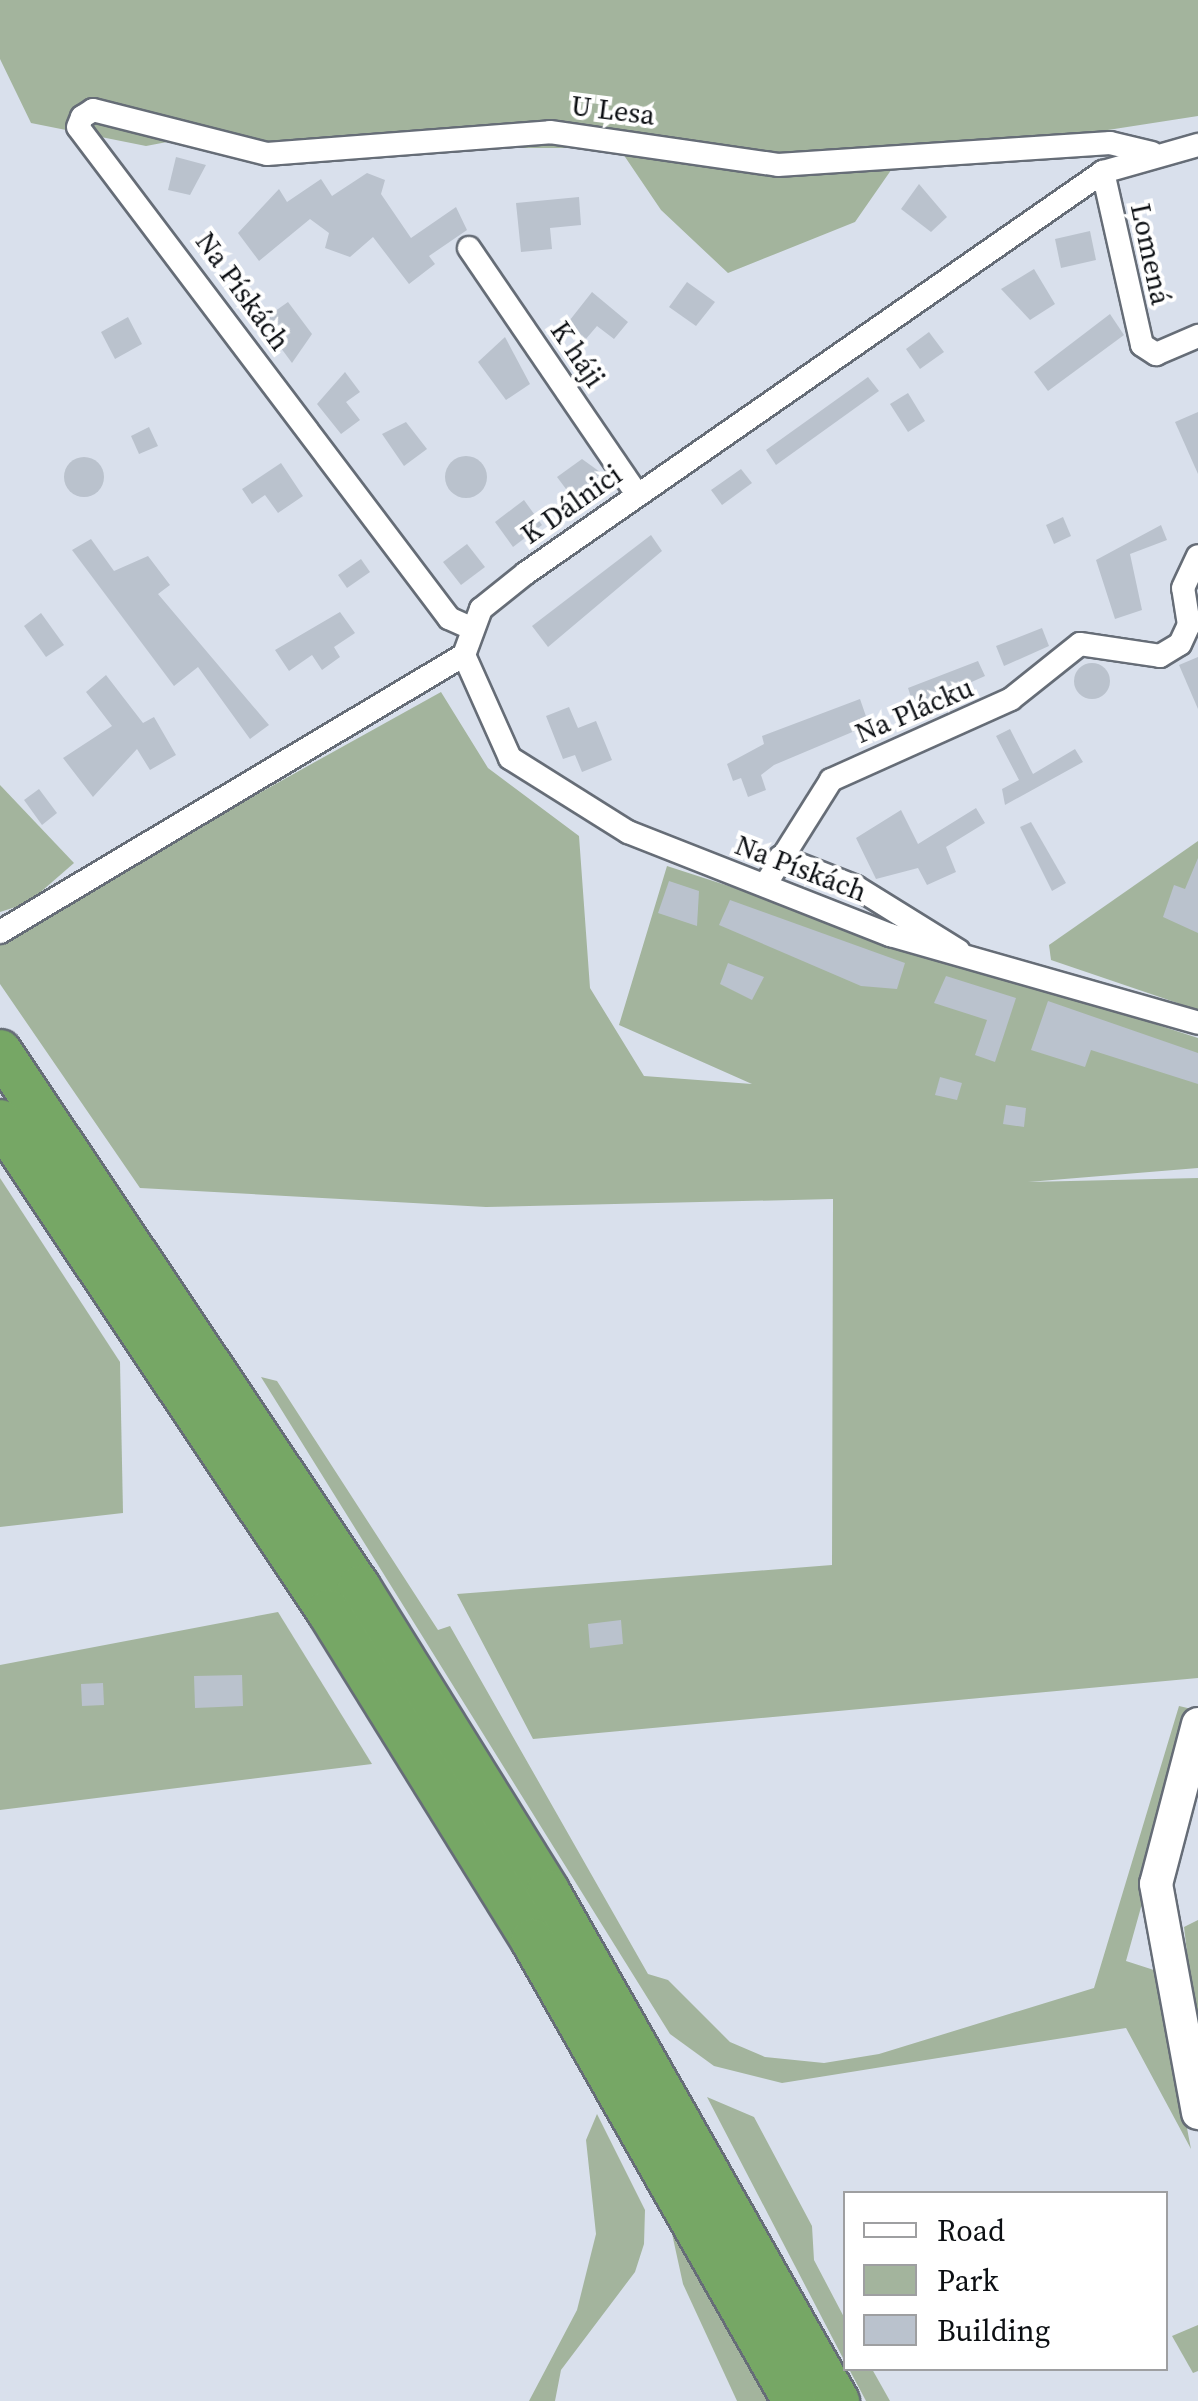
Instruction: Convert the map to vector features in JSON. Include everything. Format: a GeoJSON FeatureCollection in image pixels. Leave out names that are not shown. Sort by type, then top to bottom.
{"type":"FeatureCollection","features":[{"type":"Feature","properties":{"kind":"highway"},"geometry":{"type":"LineString","coordinates":[[0,1051],[349,1572],[548,1891],[838,2401]]}},
{"type":"Feature","properties":{"kind":"highway"},"geometry":{"type":"LineString","coordinates":[[0,1121],[491,1874],[794,2401]]}},
{"type":"Feature","properties":{"kind":"street","name":"U Lesa"},"geometry":{"type":"LineString","coordinates":[[78,128],[93,110],[267,154],[550,132],[778,165],[1110,143],[1152,153]]}},
{"type":"Feature","properties":{"kind":"street","name":"Na Pískách"},"geometry":{"type":"LineString","coordinates":[[78,128],[448,618],[471,628]]}},
{"type":"Feature","properties":{"kind":"street","name":"K Dálnici"},"geometry":{"type":"LineString","coordinates":[[464,655],[481,609],[638,494],[1103,172],[1152,153],[1198,146]]}},
{"type":"Feature","properties":{"kind":"street","name":"Lomená"},"geometry":{"type":"LineString","coordinates":[[1103,172],[1142,345],[1156,354],[1198,336]]}},
{"type":"Feature","properties":{"kind":"street","name":"K háji"},"geometry":{"type":"LineString","coordinates":[[469,248],[638,494]]}},
{"type":"Feature","properties":{"kind":"street","name":"Na Plácku"},"geometry":{"type":"LineString","coordinates":[[765,886],[831,780],[1011,699],[1080,644],[1160,656],[1180,644],[1196,557]]}},
{"type":"Feature","properties":{"kind":"street","name":"Na Pískách"},"geometry":{"type":"LineString","coordinates":[[464,655],[495,735],[529,776],[628,832],[765,886],[961,954],[1198,1024]]}},
{"type":"Feature","properties":{"kind":"street"},"geometry":{"type":"LineString","coordinates":[[0,932],[464,655]]}},
{"type":"Feature","properties":{"kind":"street"},"geometry":{"type":"LineString","coordinates":[[780,857],[856,887],[961,954]]}},
{"type":"Feature","properties":{"kind":"street"},"geometry":{"type":"LineString","coordinates":[[1198,1724],[1156,1884],[1198,2113]]}},
{"type":"Feature","properties":{"kind":"green space"},"geometry":{"type":"Polygon","coordinates":[[[0,0],[1198,0],[1198,116],[896,163],[855,222],[728,273],[661,210],[619,148],[255,148],[204,135],[146,146],[31,123],[0,59],[0,0]]]}},
{"type":"Feature","properties":{"kind":"green space"},"geometry":{"type":"Polygon","coordinates":[[[441,692],[488,768],[579,836],[590,988],[644,1076],[752,1084],[619,1025],[667,866],[1198,1038],[1198,1168],[1028,1182],[1198,1178],[1198,1678],[533,1739],[457,1594],[832,1565],[833,1199],[486,1207],[140,1188],[0,984],[0,937],[441,692]]]}},
{"type":"Feature","properties":{"kind":"green space"},"geometry":{"type":"Polygon","coordinates":[[[0,785],[74,863],[28,903],[0,912],[0,785]]]}},
{"type":"Feature","properties":{"kind":"green space"},"geometry":{"type":"Polygon","coordinates":[[[1198,841],[1198,1010],[1051,960],[1049,945],[1198,841]]]}},
{"type":"Feature","properties":{"kind":"green space"},"geometry":{"type":"Polygon","coordinates":[[[0,1178],[120,1362],[123,1513],[0,1527],[0,1178]]]}},
{"type":"Feature","properties":{"kind":"green space"},"geometry":{"type":"Polygon","coordinates":[[[261,1377],[277,1381],[438,1630],[450,1626],[648,1974],[668,1980],[730,2042],[765,2057],[824,2063],[879,2054],[1094,1988],[1179,1706],[1196,1710],[1126,1961],[1157,1971],[1191,2149],[1126,2028],[782,2083],[714,2066],[670,2034],[261,1377]]]}},
{"type":"Feature","properties":{"kind":"green space"},"geometry":{"type":"Polygon","coordinates":[[[278,1612],[372,1764],[0,1810],[0,1665],[278,1612]]]}},
{"type":"Feature","properties":{"kind":"green space"},"geometry":{"type":"Polygon","coordinates":[[[1198,1920],[1198,2045],[1184,1927],[1198,1920]]]}},
{"type":"Feature","properties":{"kind":"green space"},"geometry":{"type":"Polygon","coordinates":[[[707,2097],[754,2117],[812,2226],[814,2260],[843,2315],[843,2358],[707,2097]]]}},
{"type":"Feature","properties":{"kind":"green space"},"geometry":{"type":"Polygon","coordinates":[[[597,2114],[645,2210],[644,2244],[635,2272],[561,2370],[555,2401],[529,2401],[577,2310],[596,2234],[586,2140],[597,2114]]]}},
{"type":"Feature","properties":{"kind":"green space"},"geometry":{"type":"Polygon","coordinates":[[[669,2220],[768,2401],[737,2401],[683,2284],[669,2220]]]}},
{"type":"Feature","properties":{"kind":"green space"},"geometry":{"type":"Polygon","coordinates":[[[1198,2325],[1198,2371],[1193,2373],[1172,2336],[1198,2325]]]}},
{"type":"Feature","properties":{"kind":"green space"},"geometry":{"type":"Polygon","coordinates":[[[850,2371],[873,2371],[890,2401],[866,2401],[850,2371]]]}},
{"type":"Feature","properties":{"kind":"building"},"geometry":{"type":"Polygon","coordinates":[[[176,157],[206,165],[190,195],[168,190],[176,157]]]}},
{"type":"Feature","properties":{"kind":"building"},"geometry":{"type":"Polygon","coordinates":[[[367,173],[385,180],[381,194],[411,238],[456,207],[467,230],[429,256],[435,264],[409,284],[373,237],[350,257],[325,248],[329,233],[310,219],[259,261],[238,233],[279,189],[287,202],[321,179],[332,196],[367,173]]]}},
{"type":"Feature","properties":{"kind":"building"},"geometry":{"type":"Polygon","coordinates":[[[919,184],[947,217],[931,232],[901,209],[919,184]]]}},
{"type":"Feature","properties":{"kind":"building"},"geometry":{"type":"Polygon","coordinates":[[[579,197],[581,225],[550,228],[552,249],[521,252],[516,203],[579,197]]]}},
{"type":"Feature","properties":{"kind":"building"},"geometry":{"type":"Polygon","coordinates":[[[1090,231],[1096,260],[1061,268],[1055,239],[1090,231]]]}},
{"type":"Feature","properties":{"kind":"building"},"geometry":{"type":"Polygon","coordinates":[[[1034,269],[1055,304],[1030,320],[1001,289],[1034,269]]]}},
{"type":"Feature","properties":{"kind":"building"},"geometry":{"type":"Polygon","coordinates":[[[687,282],[715,302],[696,326],[669,307],[687,282]]]}},
{"type":"Feature","properties":{"kind":"building"},"geometry":{"type":"Polygon","coordinates":[[[592,292],[628,322],[614,339],[597,326],[585,340],[566,325],[592,292]]]}},
{"type":"Feature","properties":{"kind":"building"},"geometry":{"type":"Polygon","coordinates":[[[288,302],[312,334],[292,363],[261,321],[288,302]]]}},
{"type":"Feature","properties":{"kind":"building"},"geometry":{"type":"Polygon","coordinates":[[[1110,314],[1124,335],[1048,391],[1034,372],[1110,314]]]}},
{"type":"Feature","properties":{"kind":"building"},"geometry":{"type":"Polygon","coordinates":[[[128,317],[142,344],[115,359],[101,332],[128,317]]]}},
{"type":"Feature","properties":{"kind":"building"},"geometry":{"type":"Polygon","coordinates":[[[929,332],[944,352],[920,369],[906,349],[929,332]]]}},
{"type":"Feature","properties":{"kind":"building"},"geometry":{"type":"Polygon","coordinates":[[[505,337],[530,384],[506,400],[478,362],[505,337]]]}},
{"type":"Feature","properties":{"kind":"building"},"geometry":{"type":"Polygon","coordinates":[[[345,372],[360,392],[346,402],[360,420],[341,434],[317,404],[345,372]]]}},
{"type":"Feature","properties":{"kind":"building"},"geometry":{"type":"Polygon","coordinates":[[[868,377],[879,391],[776,465],[766,450],[868,377]]]}},
{"type":"Feature","properties":{"kind":"building"},"geometry":{"type":"Polygon","coordinates":[[[908,393],[925,421],[908,432],[890,404],[908,393]]]}},
{"type":"Feature","properties":{"kind":"building"},"geometry":{"type":"Polygon","coordinates":[[[1198,412],[1198,474],[1175,422],[1198,412]]]}},
{"type":"Feature","properties":{"kind":"building"},"geometry":{"type":"Polygon","coordinates":[[[406,422],[427,449],[404,466],[382,434],[406,422]]]}},
{"type":"Feature","properties":{"kind":"building"},"geometry":{"type":"Polygon","coordinates":[[[149,427],[158,446],[139,454],[131,436],[149,427]]]}},
{"type":"Feature","properties":{"kind":"building"},"geometry":{"type":"Polygon","coordinates":[[[466,456],[481,462],[487,477],[481,492],[466,498],[451,492],[445,477],[451,462],[466,456]]]}},
{"type":"Feature","properties":{"kind":"building"},"geometry":{"type":"Polygon","coordinates":[[[84,457],[98,463],[104,477],[98,491],[84,497],[70,491],[64,477],[70,463],[84,457]]]}},
{"type":"Feature","properties":{"kind":"building"},"geometry":{"type":"Polygon","coordinates":[[[582,459],[607,477],[575,501],[557,477],[582,459]]]}},
{"type":"Feature","properties":{"kind":"building"},"geometry":{"type":"Polygon","coordinates":[[[281,463],[303,496],[278,513],[265,495],[252,504],[242,489],[281,463]]]}},
{"type":"Feature","properties":{"kind":"building"},"geometry":{"type":"Polygon","coordinates":[[[741,469],[752,483],[722,505],[711,490],[741,469]]]}},
{"type":"Feature","properties":{"kind":"building"},"geometry":{"type":"Polygon","coordinates":[[[524,500],[542,525],[513,547],[495,522],[524,500]]]}},
{"type":"Feature","properties":{"kind":"building"},"geometry":{"type":"Polygon","coordinates":[[[1063,517],[1071,536],[1054,544],[1046,525],[1063,517]]]}},
{"type":"Feature","properties":{"kind":"building"},"geometry":{"type":"Polygon","coordinates":[[[1161,525],[1167,540],[1130,554],[1142,610],[1115,619],[1096,560],[1161,525]]]}},
{"type":"Feature","properties":{"kind":"building"},"geometry":{"type":"Polygon","coordinates":[[[651,535],[662,551],[548,647],[532,626],[651,535]]]}},
{"type":"Feature","properties":{"kind":"building"},"geometry":{"type":"Polygon","coordinates":[[[91,539],[114,571],[148,556],[170,585],[158,594],[269,725],[250,739],[198,667],[174,686],[72,550],[91,539]]]}},
{"type":"Feature","properties":{"kind":"building"},"geometry":{"type":"Polygon","coordinates":[[[467,544],[485,567],[461,585],[443,562],[467,544]]]}},
{"type":"Feature","properties":{"kind":"building"},"geometry":{"type":"Polygon","coordinates":[[[361,559],[370,572],[347,588],[338,575],[361,559]]]}},
{"type":"Feature","properties":{"kind":"building"},"geometry":{"type":"Polygon","coordinates":[[[340,612],[355,633],[334,647],[340,657],[322,670],[312,655],[289,671],[275,650],[340,612]]]}},
{"type":"Feature","properties":{"kind":"building"},"geometry":{"type":"Polygon","coordinates":[[[41,613],[64,645],[46,657],[24,626],[41,613]]]}},
{"type":"Feature","properties":{"kind":"building"},"geometry":{"type":"Polygon","coordinates":[[[1042,628],[1049,646],[1004,666],[996,646],[1042,628]]]}},
{"type":"Feature","properties":{"kind":"building"},"geometry":{"type":"Polygon","coordinates":[[[1198,657],[1198,709],[1179,665],[1198,657]]]}},
{"type":"Feature","properties":{"kind":"building"},"geometry":{"type":"Polygon","coordinates":[[[978,661],[985,676],[929,701],[935,716],[919,722],[908,688],[978,661]]]}},
{"type":"Feature","properties":{"kind":"building"},"geometry":{"type":"Polygon","coordinates":[[[1092,663],[1105,668],[1110,681],[1105,694],[1092,699],[1079,694],[1074,681],[1079,668],[1092,663]]]}},
{"type":"Feature","properties":{"kind":"building"},"geometry":{"type":"Polygon","coordinates":[[[106,675],[143,723],[154,717],[176,755],[150,770],[137,749],[93,797],[63,758],[112,726],[86,692],[106,675]]]}},
{"type":"Feature","properties":{"kind":"building"},"geometry":{"type":"Polygon","coordinates":[[[860,699],[869,725],[774,765],[761,775],[766,790],[748,797],[741,778],[733,781],[727,764],[764,744],[762,736],[860,699]]]}},
{"type":"Feature","properties":{"kind":"building"},"geometry":{"type":"Polygon","coordinates":[[[569,707],[578,728],[596,721],[612,760],[582,772],[575,755],[563,759],[546,716],[569,707]]]}},
{"type":"Feature","properties":{"kind":"building"},"geometry":{"type":"Polygon","coordinates":[[[1010,729],[1033,774],[1075,749],[1083,762],[1005,805],[1002,789],[1019,780],[996,736],[1010,729]]]}},
{"type":"Feature","properties":{"kind":"building"},"geometry":{"type":"Polygon","coordinates":[[[39,789],[57,813],[42,825],[24,800],[39,789]]]}},
{"type":"Feature","properties":{"kind":"building"},"geometry":{"type":"Polygon","coordinates":[[[976,808],[985,823],[946,847],[956,872],[927,885],[918,868],[876,879],[856,838],[901,810],[918,844],[976,808]]]}},
{"type":"Feature","properties":{"kind":"building"},"geometry":{"type":"Polygon","coordinates":[[[1031,822],[1066,883],[1052,891],[1020,827],[1031,822]]]}},
{"type":"Feature","properties":{"kind":"building"},"geometry":{"type":"Polygon","coordinates":[[[1198,858],[1198,933],[1163,917],[1174,885],[1185,889],[1198,858]]]}},
{"type":"Feature","properties":{"kind":"building"},"geometry":{"type":"Polygon","coordinates":[[[669,881],[699,891],[697,926],[658,913],[669,881]]]}},
{"type":"Feature","properties":{"kind":"building"},"geometry":{"type":"Polygon","coordinates":[[[730,900],[905,963],[897,989],[861,986],[719,925],[730,900]]]}},
{"type":"Feature","properties":{"kind":"building"},"geometry":{"type":"Polygon","coordinates":[[[728,963],[764,977],[752,1000],[720,984],[728,963]]]}},
{"type":"Feature","properties":{"kind":"building"},"geometry":{"type":"Polygon","coordinates":[[[946,976],[1016,998],[995,1062],[975,1055],[987,1020],[934,1003],[946,976]]]}},
{"type":"Feature","properties":{"kind":"building"},"geometry":{"type":"Polygon","coordinates":[[[1048,1001],[1198,1053],[1198,1084],[1091,1050],[1085,1067],[1031,1050],[1048,1001]]]}},
{"type":"Feature","properties":{"kind":"building"},"geometry":{"type":"Polygon","coordinates":[[[940,1077],[962,1083],[957,1100],[935,1095],[940,1077]]]}},
{"type":"Feature","properties":{"kind":"building"},"geometry":{"type":"Polygon","coordinates":[[[1006,1105],[1026,1108],[1024,1127],[1003,1124],[1006,1105]]]}},
{"type":"Feature","properties":{"kind":"building"},"geometry":{"type":"Polygon","coordinates":[[[621,1620],[623,1644],[590,1648],[588,1624],[621,1620]]]}},
{"type":"Feature","properties":{"kind":"building"},"geometry":{"type":"Polygon","coordinates":[[[242,1675],[243,1706],[195,1708],[194,1676],[242,1675]]]}},
{"type":"Feature","properties":{"kind":"building"},"geometry":{"type":"Polygon","coordinates":[[[103,1683],[104,1705],[82,1706],[81,1684],[103,1683]]]}}]}
